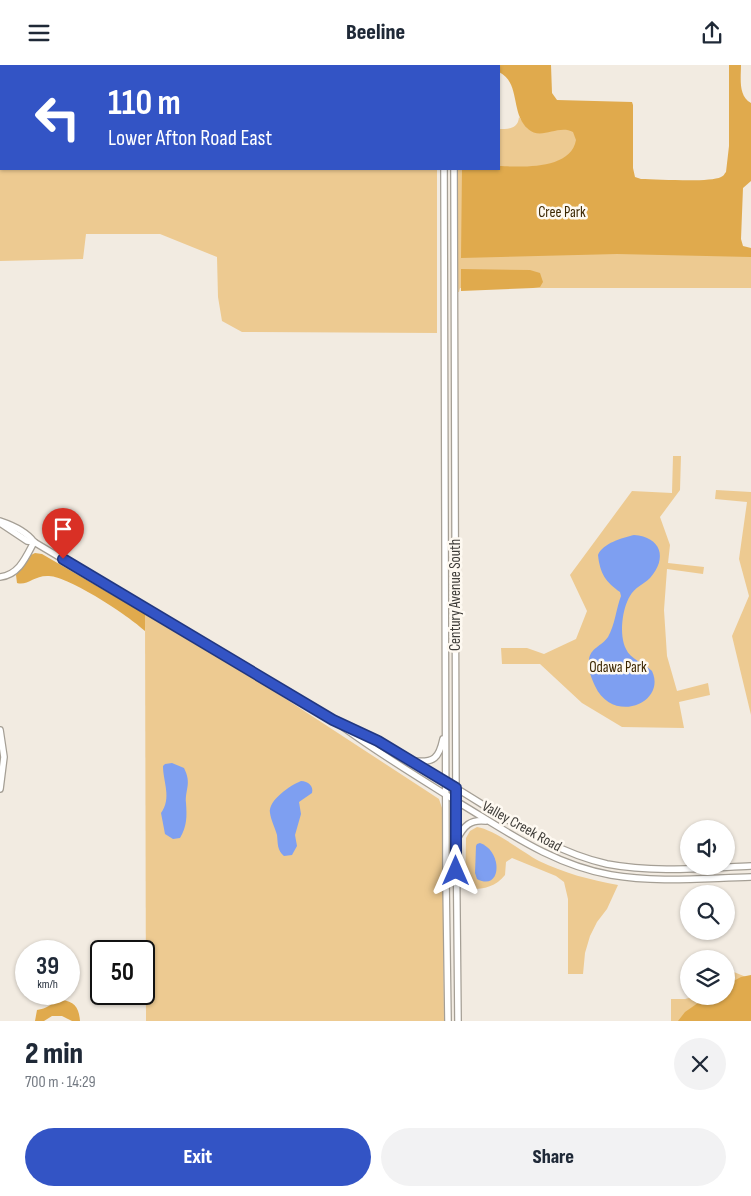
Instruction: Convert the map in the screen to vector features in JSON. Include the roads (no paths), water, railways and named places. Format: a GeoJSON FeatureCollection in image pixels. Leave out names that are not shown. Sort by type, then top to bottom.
{"type":"FeatureCollection","features":[{"type":"Feature","properties":{"kind":"main road","name":"Century Avenue South"},"geometry":{"type":"LineString","coordinates":[[444,170],[445,781],[448,1021]]}},
{"type":"Feature","properties":{"kind":"main road","name":"Century Avenue South"},"geometry":{"type":"LineString","coordinates":[[454,170],[458,1021]]}},
{"type":"Feature","properties":{"kind":"main road"},"geometry":{"type":"LineString","coordinates":[[0,522],[8,523],[30,536],[34,542],[333,720]]}},
{"type":"Feature","properties":{"kind":"main road"},"geometry":{"type":"LineString","coordinates":[[0,577],[18,569],[34,542]]}},
{"type":"Feature","properties":{"kind":"main road","name":"Valley Creek Road"},"geometry":{"type":"LineString","coordinates":[[333,720],[378,741],[534,836],[567,852],[627,867],[652,869],[751,866]]}},
{"type":"Feature","properties":{"kind":"main road","name":"Valley Creek Road"},"geometry":{"type":"LineString","coordinates":[[333,720],[372,749],[490,822],[547,855],[569,864],[603,873],[649,879],[751,877]]}},
{"type":"Feature","properties":{"kind":"main road"},"geometry":{"type":"LineString","coordinates":[[410,760],[424,762],[437,756],[445,729]]}},
{"type":"Feature","properties":{"kind":"main road"},"geometry":{"type":"LineString","coordinates":[[0,730],[4,763],[0,789]]}},
{"type":"Feature","properties":{"kind":"main road"},"geometry":{"type":"LineString","coordinates":[[456,841],[464,827],[470,822],[490,822]]}},
{"type":"Feature","properties":{"kind":"water"},"geometry":{"type":"Polygon","coordinates":[[[634,535],[643,537],[656,544],[660,556],[656,570],[650,578],[632,593],[627,601],[622,622],[623,637],[628,652],[652,671],[655,682],[652,692],[645,700],[636,705],[625,707],[614,705],[603,698],[595,686],[589,664],[590,656],[594,650],[608,637],[621,596],[620,592],[604,577],[598,555],[608,544],[634,535]]]}},
{"type":"Feature","properties":{"kind":"water"},"geometry":{"type":"Polygon","coordinates":[[[172,763],[184,768],[188,778],[185,825],[180,838],[173,839],[165,834],[161,813],[166,802],[163,766],[172,763]]]}},
{"type":"Feature","properties":{"kind":"water"},"geometry":{"type":"Polygon","coordinates":[[[301,781],[310,784],[312,793],[299,802],[301,814],[295,835],[297,846],[292,855],[284,856],[278,847],[270,808],[276,798],[301,781]]]}},
{"type":"Feature","properties":{"kind":"water"},"geometry":{"type":"Polygon","coordinates":[[[480,843],[488,847],[496,861],[495,875],[491,880],[485,882],[477,879],[475,873],[476,846],[480,843]]]}},
{"type":"Feature","properties":{"kind":"park label","name":"Cree Park"},"geometry":{"type":"Point","coordinates":[562,212]}},
{"type":"Feature","properties":{"kind":"park label","name":"Odawa Park"},"geometry":{"type":"Point","coordinates":[618,667]}}]}
